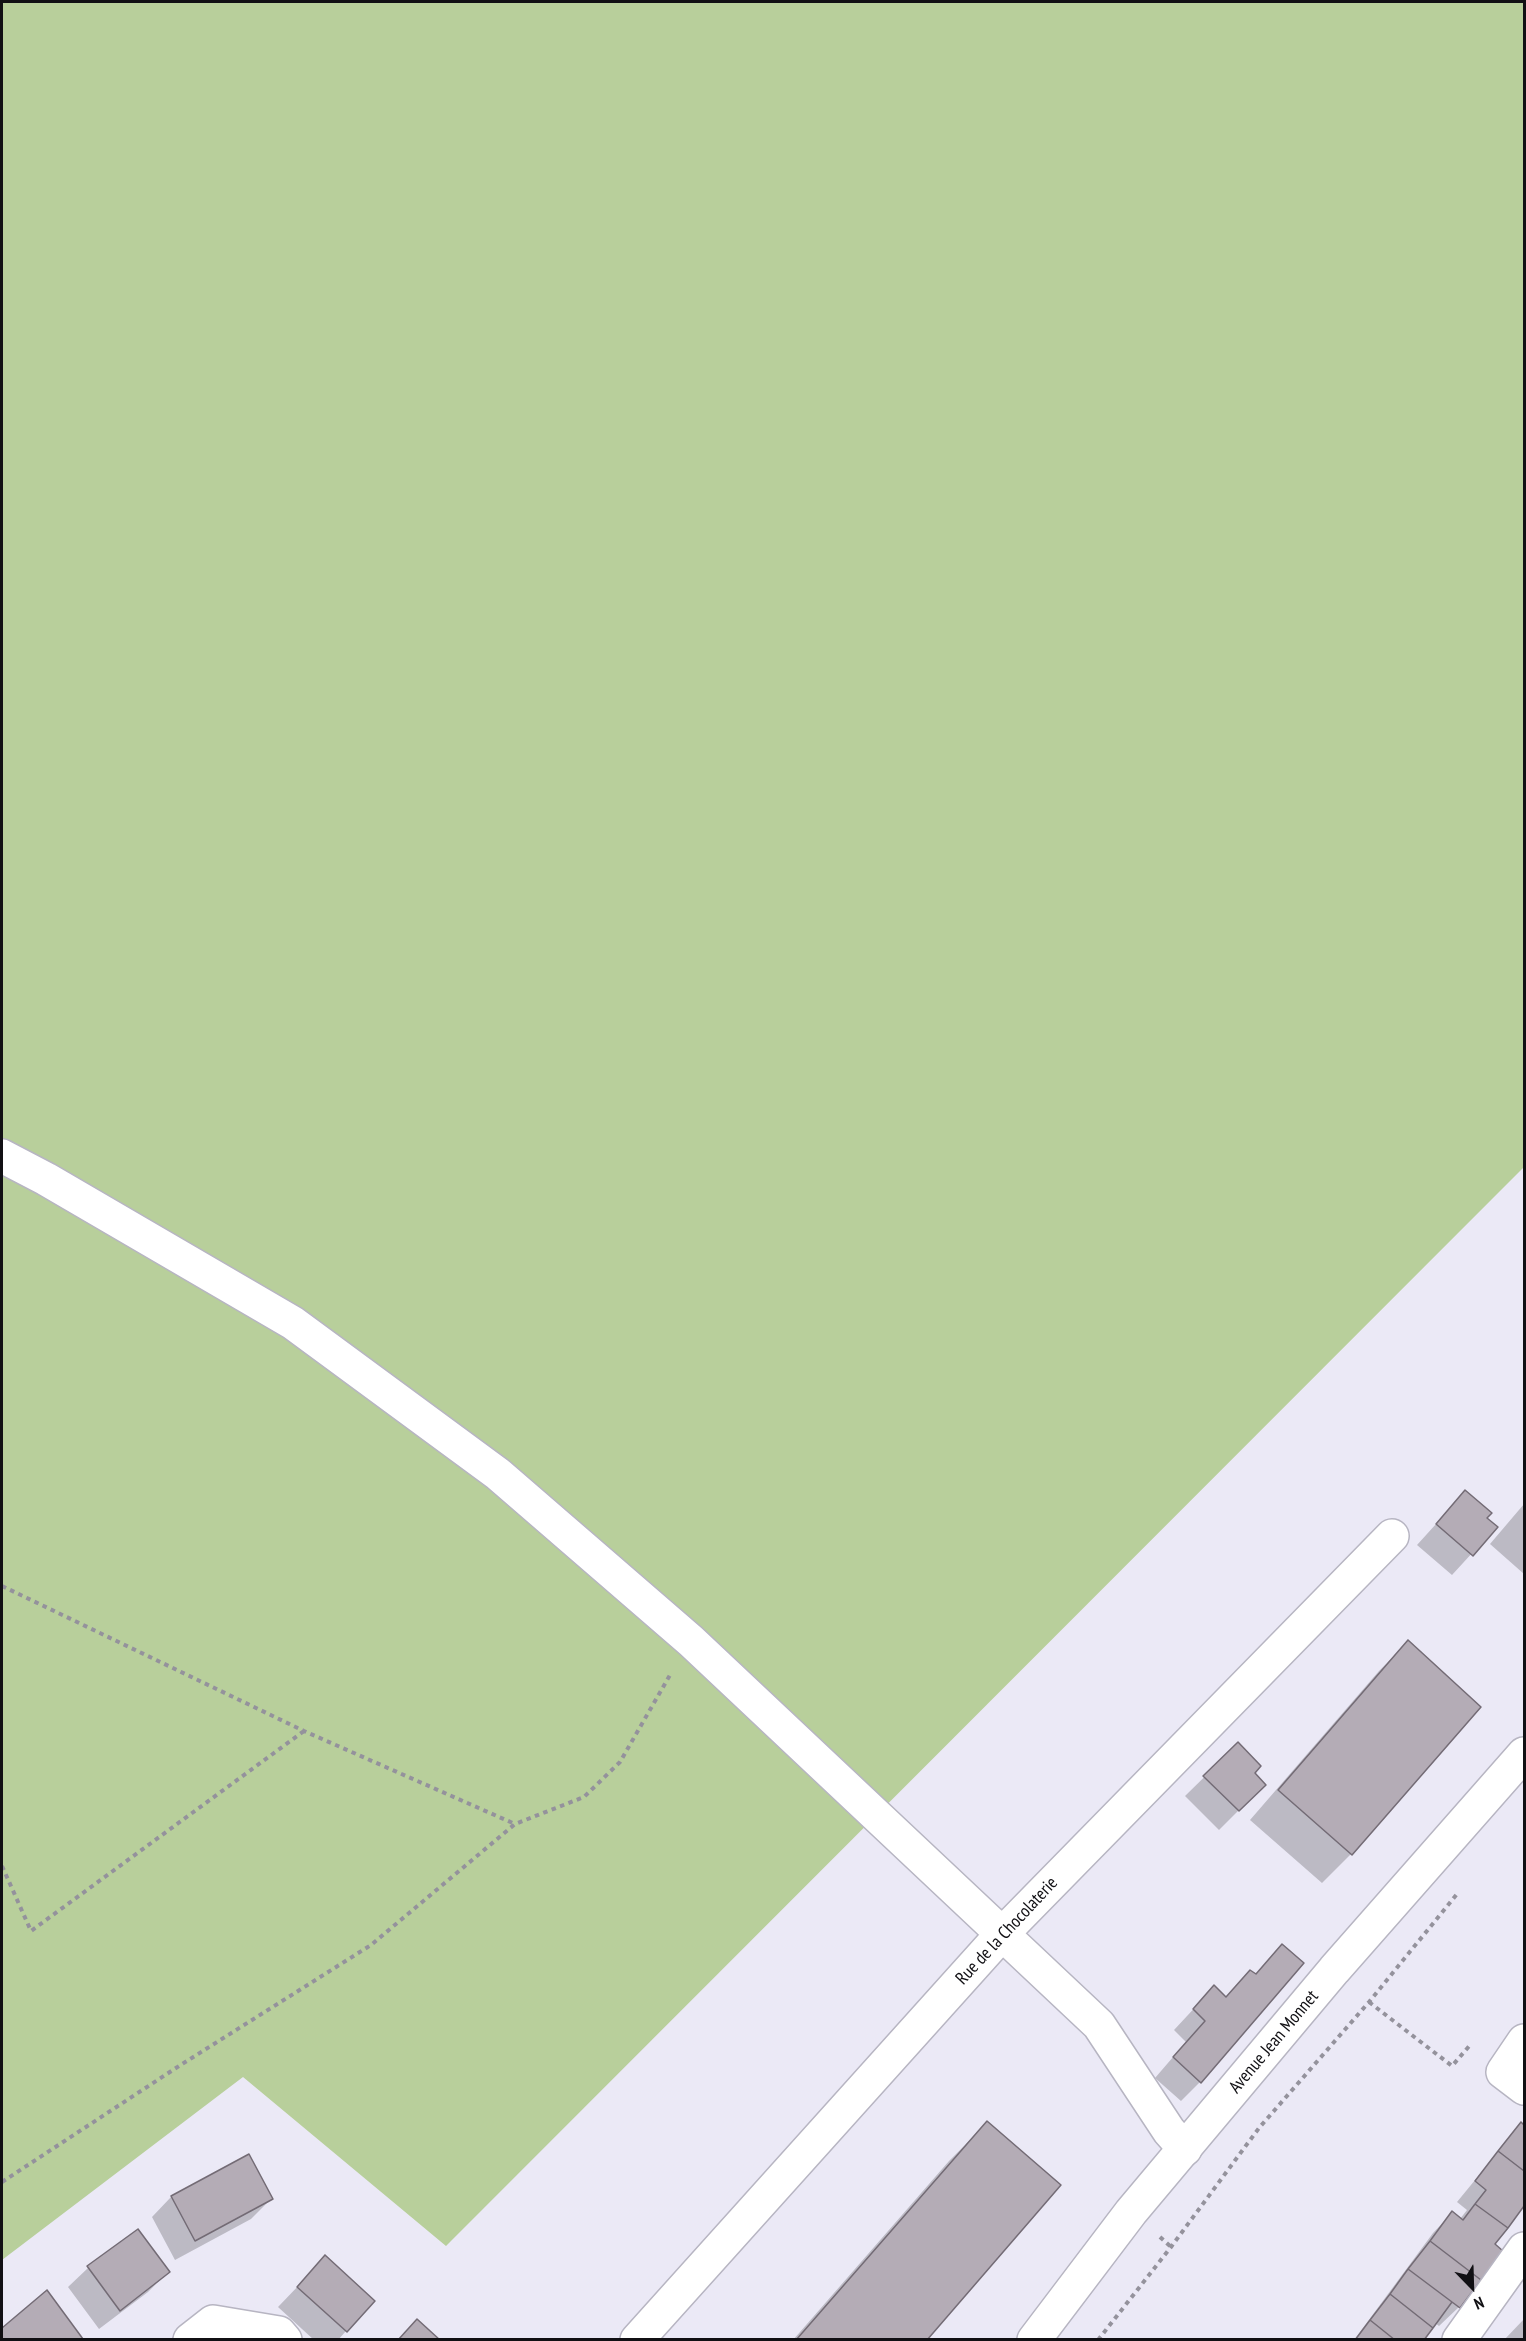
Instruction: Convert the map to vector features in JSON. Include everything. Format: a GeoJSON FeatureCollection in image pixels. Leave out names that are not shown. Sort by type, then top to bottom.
{"type":"FeatureCollection","features":[{"type":"Feature","properties":{"kind":"main road"},"geometry":{"type":"LineString","coordinates":[[2,1156],[293,1323],[498,1474],[691,1641],[1099,2025],[1169,2131],[1185,2150]]}},
{"type":"Feature","properties":{"kind":"main road","name":"Rue de la Chocolaterie"},"geometry":{"type":"LineString","coordinates":[[637,2340],[1002,1934],[1392,1536]]}},
{"type":"Feature","properties":{"kind":"main road","name":"Avenue Jean Monnet"},"geometry":{"type":"LineString","coordinates":[[1034,2340],[1131,2212],[1334,1970],[1524,1754]]}},
{"type":"Feature","properties":{"kind":"main road"},"geometry":{"type":"LineString","coordinates":[[1459,2340],[1524,2249]]}},
{"type":"Feature","properties":{"kind":"main road"},"geometry":{"type":"LineString","coordinates":[[190,2340],[213,2322],[279,2333],[285,2340]]}},
{"type":"Feature","properties":{"kind":"path"},"geometry":{"type":"LineString","coordinates":[[2,1586],[304,1731],[515,1824]]}},
{"type":"Feature","properties":{"kind":"path"},"geometry":{"type":"LineString","coordinates":[[2,2182],[179,2066],[371,1945],[515,1824],[584,1797],[620,1762],[691,1641]]}},
{"type":"Feature","properties":{"kind":"path"},"geometry":{"type":"LineString","coordinates":[[2,1866],[31,1931],[304,1731]]}},
{"type":"Feature","properties":{"kind":"path"},"geometry":{"type":"LineString","coordinates":[[1098,2340],[1171,2247],[1259,2128],[1369,2002],[1459,1891]]}},
{"type":"Feature","properties":{"kind":"path"},"geometry":{"type":"LineString","coordinates":[[1369,2002],[1452,2066],[1474,2041],[1519,2065]]}},
{"type":"Feature","properties":{"kind":"green space"},"geometry":{"type":"Polygon","coordinates":[[[2,2],[1524,2],[1524,1167],[446,2246],[243,2077],[2,2260],[2,2]]]}},
{"type":"Feature","properties":{"kind":"building"},"geometry":{"type":"Polygon","coordinates":[[[1465,1490],[1492,1513],[1487,1518],[1498,1527],[1473,1556],[1436,1524],[1465,1490]]]}},
{"type":"Feature","properties":{"kind":"building"},"geometry":{"type":"Polygon","coordinates":[[[1408,1640],[1481,1707],[1352,1855],[1278,1790],[1408,1640]]]}},
{"type":"Feature","properties":{"kind":"building"},"geometry":{"type":"Polygon","coordinates":[[[1238,1742],[1261,1766],[1255,1773],[1266,1785],[1239,1811],[1203,1776],[1238,1742]]]}},
{"type":"Feature","properties":{"kind":"building"},"geometry":{"type":"Polygon","coordinates":[[[1282,1944],[1304,1963],[1201,2083],[1173,2057],[1205,2021],[1193,2009],[1214,1985],[1226,1997],[1250,1970],[1256,1974],[1282,1944]]]}},
{"type":"Feature","properties":{"kind":"building"},"geometry":{"type":"Polygon","coordinates":[[[987,2121],[1061,2185],[927,2340],[796,2340],[987,2121]]]}},
{"type":"Feature","properties":{"kind":"building"},"geometry":{"type":"Polygon","coordinates":[[[1521,2122],[1524,2125],[1524,2171],[1498,2151],[1521,2122]]]}},
{"type":"Feature","properties":{"kind":"building"},"geometry":{"type":"Polygon","coordinates":[[[1498,2151],[1524,2171],[1524,2206],[1508,2228],[1475,2204],[1486,2190],[1475,2181],[1498,2151]]]}},
{"type":"Feature","properties":{"kind":"building"},"geometry":{"type":"Polygon","coordinates":[[[249,2154],[273,2199],[195,2241],[171,2196],[249,2154]]]}},
{"type":"Feature","properties":{"kind":"building"},"geometry":{"type":"Polygon","coordinates":[[[1475,2204],[1508,2228],[1495,2244],[1503,2251],[1481,2280],[1430,2241],[1452,2211],[1463,2220],[1475,2204]]]}},
{"type":"Feature","properties":{"kind":"building"},"geometry":{"type":"Polygon","coordinates":[[[138,2229],[170,2272],[120,2311],[87,2266],[138,2229]]]}},
{"type":"Feature","properties":{"kind":"building"},"geometry":{"type":"Polygon","coordinates":[[[1430,2241],[1481,2280],[1460,2308],[1408,2269],[1430,2241]]]}},
{"type":"Feature","properties":{"kind":"building"},"geometry":{"type":"Polygon","coordinates":[[[325,2255],[375,2301],[347,2332],[297,2287],[325,2255]]]}},
{"type":"Feature","properties":{"kind":"building"},"geometry":{"type":"Polygon","coordinates":[[[1408,2269],[1452,2302],[1433,2328],[1390,2294],[1408,2269]]]}},
{"type":"Feature","properties":{"kind":"building"},"geometry":{"type":"Polygon","coordinates":[[[47,2290],[83,2339],[2,2340],[2,2328],[47,2290]]]}},
{"type":"Feature","properties":{"kind":"building"},"geometry":{"type":"Polygon","coordinates":[[[1390,2294],[1433,2328],[1424,2340],[1395,2340],[1370,2320],[1390,2294]]]}},
{"type":"Feature","properties":{"kind":"building"},"geometry":{"type":"Polygon","coordinates":[[[417,2319],[440,2340],[398,2340],[417,2319]]]}},
{"type":"Feature","properties":{"kind":"building"},"geometry":{"type":"Polygon","coordinates":[[[1370,2320],[1395,2340],[1355,2340],[1370,2320]]]}}]}
